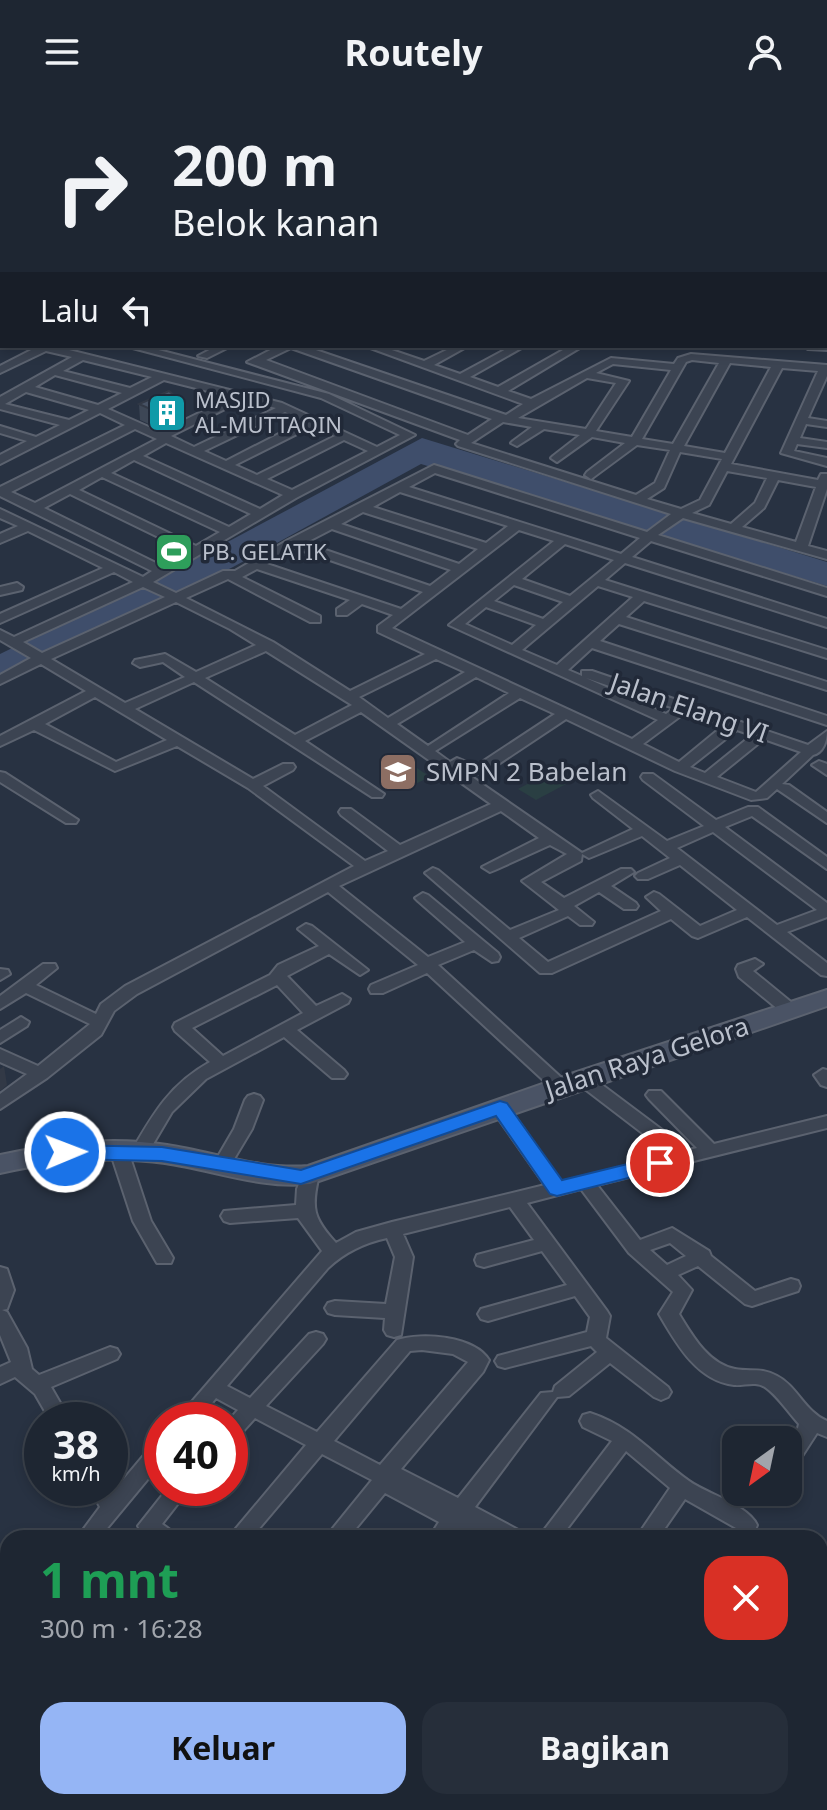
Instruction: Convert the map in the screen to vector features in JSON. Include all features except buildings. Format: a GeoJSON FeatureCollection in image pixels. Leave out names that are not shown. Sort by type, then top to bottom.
{"type":"FeatureCollection","features":[{"type":"Feature","properties":{"kind":"street"},"geometry":{"type":"LineString","coordinates":[[0,370],[42,348]]}},
{"type":"Feature","properties":{"kind":"street"},"geometry":{"type":"LineString","coordinates":[[53,348],[285,408],[377,451]]}},
{"type":"Feature","properties":{"kind":"street"},"geometry":{"type":"LineString","coordinates":[[140,348],[239,368]]}},
{"type":"Feature","properties":{"kind":"street"},"geometry":{"type":"LineString","coordinates":[[0,680],[28,652],[143,582],[292,495],[409,433],[325,396],[173,348]]}},
{"type":"Feature","properties":{"kind":"street"},"geometry":{"type":"LineString","coordinates":[[203,356],[221,348]]}},
{"type":"Feature","properties":{"kind":"street"},"geometry":{"type":"LineString","coordinates":[[202,387],[283,348]]}},
{"type":"Feature","properties":{"kind":"street"},"geometry":{"type":"LineString","coordinates":[[300,348],[504,419],[676,449],[774,475],[825,480],[801,547]]}},
{"type":"Feature","properties":{"kind":"street"},"geometry":{"type":"LineString","coordinates":[[376,348],[532,403]]}},
{"type":"Feature","properties":{"kind":"street"},"geometry":{"type":"LineString","coordinates":[[393,354],[404,348]]}},
{"type":"Feature","properties":{"kind":"street"},"geometry":{"type":"LineString","coordinates":[[426,365],[459,348]]}},
{"type":"Feature","properties":{"kind":"street"},"geometry":{"type":"LineString","coordinates":[[460,378],[516,348]]}},
{"type":"Feature","properties":{"kind":"street"},"geometry":{"type":"LineString","coordinates":[[497,392],[574,348]]}},
{"type":"Feature","properties":{"kind":"street"},"geometry":{"type":"LineString","coordinates":[[591,475],[635,441],[676,367],[693,352],[726,360],[826,368],[823,382],[810,401],[788,454],[827,462]]}},
{"type":"Feature","properties":{"kind":"street"},"geometry":{"type":"LineString","coordinates":[[0,404],[82,356]]}},
{"type":"Feature","properties":{"kind":"street"},"geometry":{"type":"LineString","coordinates":[[256,360],[466,438]]}},
{"type":"Feature","properties":{"kind":"street"},"geometry":{"type":"LineString","coordinates":[[676,367],[616,360],[466,438],[462,444],[638,499],[670,520],[734,527],[827,555]]}},
{"type":"Feature","properties":{"kind":"street"},"geometry":{"type":"LineString","coordinates":[[638,499],[660,485],[676,449],[726,360]]}},
{"type":"Feature","properties":{"kind":"street"},"geometry":{"type":"LineString","coordinates":[[514,650],[648,537],[670,520],[705,502],[778,364]]}},
{"type":"Feature","properties":{"kind":"street"},"geometry":{"type":"LineString","coordinates":[[55,372],[131,392]]}},
{"type":"Feature","properties":{"kind":"street"},"geometry":{"type":"LineString","coordinates":[[557,458],[588,435],[623,381],[588,375]]}},
{"type":"Feature","properties":{"kind":"street"},"geometry":{"type":"LineString","coordinates":[[0,460],[161,377]]}},
{"type":"Feature","properties":{"kind":"street"},"geometry":{"type":"LineString","coordinates":[[25,388],[100,409],[292,495]]}},
{"type":"Feature","properties":{"kind":"street"},"geometry":{"type":"LineString","coordinates":[[301,405],[325,396]]}},
{"type":"Feature","properties":{"kind":"street"},"geometry":{"type":"LineString","coordinates":[[35,508],[240,397]]}},
{"type":"Feature","properties":{"kind":"street"},"geometry":{"type":"LineString","coordinates":[[810,401],[827,403]]}},
{"type":"Feature","properties":{"kind":"street"},"geometry":{"type":"LineString","coordinates":[[0,404],[70,424]]}},
{"type":"Feature","properties":{"kind":"street"},"geometry":{"type":"LineString","coordinates":[[195,451],[285,408]]}},
{"type":"Feature","properties":{"kind":"street"},"geometry":{"type":"LineString","coordinates":[[801,420],[827,424]]}},
{"type":"Feature","properties":{"kind":"street"},"geometry":{"type":"LineString","coordinates":[[227,465],[314,421]]}},
{"type":"Feature","properties":{"kind":"street"},"geometry":{"type":"LineString","coordinates":[[0,492],[135,424]]}},
{"type":"Feature","properties":{"kind":"street"},"geometry":{"type":"LineString","coordinates":[[517,443],[541,426]]}},
{"type":"Feature","properties":{"kind":"street"},"geometry":{"type":"LineString","coordinates":[[0,429],[38,441]]}},
{"type":"Feature","properties":{"kind":"street"},"geometry":{"type":"LineString","coordinates":[[258,479],[345,435]]}},
{"type":"Feature","properties":{"kind":"street"},"geometry":{"type":"LineString","coordinates":[[792,440],[827,445]]}},
{"type":"Feature","properties":{"kind":"street"},"geometry":{"type":"LineString","coordinates":[[134,456],[260,513]]}},
{"type":"Feature","properties":{"kind":"street"},"geometry":{"type":"LineString","coordinates":[[621,494],[668,468]]}},
{"type":"Feature","properties":{"kind":"street"},"geometry":{"type":"LineString","coordinates":[[28,652],[126,617],[168,593],[227,574],[238,574],[434,469],[827,592]]}},
{"type":"Feature","properties":{"kind":"street"},"geometry":{"type":"LineString","coordinates":[[102,473],[231,532]]}},
{"type":"Feature","properties":{"kind":"street"},"geometry":{"type":"LineString","coordinates":[[734,527],[764,504],[774,475]]}},
{"type":"Feature","properties":{"kind":"street"},"geometry":{"type":"LineString","coordinates":[[399,488],[827,623]]}},
{"type":"Feature","properties":{"kind":"street"},"geometry":{"type":"LineString","coordinates":[[70,490],[197,551]]}},
{"type":"Feature","properties":{"kind":"street"},"geometry":{"type":"LineString","coordinates":[[0,492],[162,571]]}},
{"type":"Feature","properties":{"kind":"street"},"geometry":{"type":"LineString","coordinates":[[361,507],[488,548]]}},
{"type":"Feature","properties":{"kind":"street"},"geometry":{"type":"LineString","coordinates":[[0,513],[168,593],[268,645],[361,706],[435,747],[470,771],[477,771],[564,714]]}},
{"type":"Feature","properties":{"kind":"street"},"geometry":{"type":"LineString","coordinates":[[330,524],[460,569]]}},
{"type":"Feature","properties":{"kind":"street"},"geometry":{"type":"LineString","coordinates":[[516,526],[383,629],[680,768],[758,797],[820,762],[827,735]]}},
{"type":"Feature","properties":{"kind":"street"},"geometry":{"type":"LineString","coordinates":[[0,539],[27,527]]}},
{"type":"Feature","properties":{"kind":"street"},"geometry":{"type":"LineString","coordinates":[[562,541],[456,625],[562,668],[668,720]]}},
{"type":"Feature","properties":{"kind":"street"},"geometry":{"type":"LineString","coordinates":[[292,543],[432,591]]}},
{"type":"Feature","properties":{"kind":"street"},"geometry":{"type":"LineString","coordinates":[[256,564],[401,613]]}},
{"type":"Feature","properties":{"kind":"street"},"geometry":{"type":"LineString","coordinates":[[0,619],[113,568]]}},
{"type":"Feature","properties":{"kind":"street"},"geometry":{"type":"LineString","coordinates":[[227,574],[315,619]]}},
{"type":"Feature","properties":{"kind":"street"},"geometry":{"type":"LineString","coordinates":[[512,580],[571,601]]}},
{"type":"Feature","properties":{"kind":"street"},"geometry":{"type":"LineString","coordinates":[[594,581],[827,654]]}},
{"type":"Feature","properties":{"kind":"street"},"geometry":{"type":"LineString","coordinates":[[0,591],[17,587]]}},
{"type":"Feature","properties":{"kind":"street"},"geometry":{"type":"LineString","coordinates":[[562,668],[641,597]]}},
{"type":"Feature","properties":{"kind":"street"},"geometry":{"type":"LineString","coordinates":[[342,612],[360,599]]}},
{"type":"Feature","properties":{"kind":"street"},"geometry":{"type":"LineString","coordinates":[[484,602],[545,624]]}},
{"type":"Feature","properties":{"kind":"street"},"geometry":{"type":"LineString","coordinates":[[618,619],[827,686]]}},
{"type":"Feature","properties":{"kind":"street"},"geometry":{"type":"LineString","coordinates":[[0,634],[253,785],[364,867]]}},
{"type":"Feature","properties":{"kind":"street"},"geometry":{"type":"LineString","coordinates":[[591,643],[827,721]]}},
{"type":"Feature","properties":{"kind":"street"},"geometry":{"type":"LineString","coordinates":[[122,709],[268,645]]}},
{"type":"Feature","properties":{"kind":"street"},"geometry":{"type":"LineString","coordinates":[[349,697],[433,655]]}},
{"type":"Feature","properties":{"kind":"street"},"geometry":{"type":"LineString","coordinates":[[140,663],[165,658],[377,794]]}},
{"type":"Feature","properties":{"kind":"street","name":"Jalan Elang VI"},"geometry":{"type":"LineString","coordinates":[[562,668],[735,724],[820,762]]}},
{"type":"Feature","properties":{"kind":"street"},"geometry":{"type":"LineString","coordinates":[[391,723],[474,673]]}},
{"type":"Feature","properties":{"kind":"street"},"geometry":{"type":"LineString","coordinates":[[0,742],[94,692]]}},
{"type":"Feature","properties":{"kind":"street"},"geometry":{"type":"LineString","coordinates":[[435,747],[518,693]]}},
{"type":"Feature","properties":{"kind":"street"},"geometry":{"type":"LineString","coordinates":[[295,741],[361,706]]}},
{"type":"Feature","properties":{"kind":"street"},"geometry":{"type":"LineString","coordinates":[[633,745],[685,707]]}},
{"type":"Feature","properties":{"kind":"street"},"geometry":{"type":"LineString","coordinates":[[391,723],[550,839],[574,852],[576,858],[530,881],[562,909],[586,922]]}},
{"type":"Feature","properties":{"kind":"street"},"geometry":{"type":"LineString","coordinates":[[34,724],[115,767],[177,741]]}},
{"type":"Feature","properties":{"kind":"street"},"geometry":{"type":"LineString","coordinates":[[680,768],[735,724]]}},
{"type":"Feature","properties":{"kind":"street"},"geometry":{"type":"LineString","coordinates":[[707,778],[762,734]]}},
{"type":"Feature","properties":{"kind":"street"},"geometry":{"type":"LineString","coordinates":[[253,785],[288,767]]}},
{"type":"Feature","properties":{"kind":"street"},"geometry":{"type":"LineString","coordinates":[[0,776],[71,820]]}},
{"type":"Feature","properties":{"kind":"street"},"geometry":{"type":"LineString","coordinates":[[648,777],[827,911]]}},
{"type":"Feature","properties":{"kind":"street"},"geometry":{"type":"LineString","coordinates":[[784,788],[827,819]]}},
{"type":"Feature","properties":{"kind":"street"},"geometry":{"type":"LineString","coordinates":[[598,795],[827,971]]}},
{"type":"Feature","properties":{"kind":"street"},"geometry":{"type":"LineString","coordinates":[[0,1103],[95,1031],[107,1008],[131,990],[364,867],[502,805]]}},
{"type":"Feature","properties":{"kind":"street"},"geometry":{"type":"LineString","coordinates":[[666,847],[753,810],[827,864]]}},
{"type":"Feature","properties":{"kind":"street"},"geometry":{"type":"LineString","coordinates":[[346,812],[399,852]]}},
{"type":"Feature","properties":{"kind":"street"},"geometry":{"type":"LineString","coordinates":[[589,853],[643,830]]}},
{"type":"Feature","properties":{"kind":"street"},"geometry":{"type":"LineString","coordinates":[[490,867],[550,839]]}},
{"type":"Feature","properties":{"kind":"street"},"geometry":{"type":"LineString","coordinates":[[643,876],[681,859]]}},
{"type":"Feature","properties":{"kind":"street"},"geometry":{"type":"LineString","coordinates":[[508,937],[626,872]]}},
{"type":"Feature","properties":{"kind":"street"},"geometry":{"type":"LineString","coordinates":[[433,873],[546,969],[672,912]]}},
{"type":"Feature","properties":{"kind":"street"},"geometry":{"type":"LineString","coordinates":[[328,885],[572,1082],[686,1157]]}},
{"type":"Feature","properties":{"kind":"street"},"geometry":{"type":"LineString","coordinates":[[600,886],[630,906]]}},
{"type":"Feature","properties":{"kind":"street"},"geometry":{"type":"LineString","coordinates":[[654,897],[698,933],[748,911]]}},
{"type":"Feature","properties":{"kind":"street"},"geometry":{"type":"LineString","coordinates":[[423,898],[492,957]]}},
{"type":"Feature","properties":{"kind":"street"},"geometry":{"type":"LineString","coordinates":[[775,931],[827,911]]}},
{"type":"Feature","properties":{"kind":"street"},"geometry":{"type":"LineString","coordinates":[[306,929],[360,970]]}},
{"type":"Feature","properties":{"kind":"street"},"geometry":{"type":"LineString","coordinates":[[377,989],[476,943]]}},
{"type":"Feature","properties":{"kind":"street"},"geometry":{"type":"LineString","coordinates":[[221,1063],[181,1027],[278,978],[284,969],[330,947]]}},
{"type":"Feature","properties":{"kind":"street"},"geometry":{"type":"LineString","coordinates":[[755,964],[744,969],[745,973],[791,1011]]}},
{"type":"Feature","properties":{"kind":"street"},"geometry":{"type":"LineString","coordinates":[[0,1004],[49,968]]}},
{"type":"Feature","properties":{"kind":"street"},"geometry":{"type":"LineString","coordinates":[[278,978],[314,1014]]}},
{"type":"Feature","properties":{"kind":"street"},"geometry":{"type":"LineString","coordinates":[[24,986],[101,1023]]}},
{"type":"Feature","properties":{"kind":"street","name":"Jalan Raya Gelora"},"geometry":{"type":"LineString","coordinates":[[1,1159],[65,1152],[130,1152],[282,1176],[310,1175],[572,1082],[827,998]]}},
{"type":"Feature","properties":{"kind":"street"},"geometry":{"type":"LineString","coordinates":[[164,1258],[142,1221],[130,1152],[165,1108],[200,1075],[342,999]]}},
{"type":"Feature","properties":{"kind":"street"},"geometry":{"type":"LineString","coordinates":[[0,1038],[21,1022]]}},
{"type":"Feature","properties":{"kind":"street"},"geometry":{"type":"LineString","coordinates":[[285,1029],[338,1074]]}},
{"type":"Feature","properties":{"kind":"street"},"geometry":{"type":"LineString","coordinates":[[0,1055],[41,1074]]}},
{"type":"Feature","properties":{"kind":"street"},"geometry":{"type":"LineString","coordinates":[[655,1095],[711,1151]]}},
{"type":"Feature","properties":{"kind":"street"},"geometry":{"type":"LineString","coordinates":[[222,1165],[243,1129],[254,1100]]}},
{"type":"Feature","properties":{"kind":"street"},"geometry":{"type":"LineString","coordinates":[[500,1108],[557,1189]]}},
{"type":"Feature","properties":{"kind":"street"},"geometry":{"type":"LineString","coordinates":[[202,1402],[333,1252],[363,1237],[827,1122]]}},
{"type":"Feature","properties":{"kind":"street"},"geometry":{"type":"LineString","coordinates":[[310,1175],[303,1211],[308,1223],[333,1252]]}},
{"type":"Feature","properties":{"kind":"street"},"geometry":{"type":"LineString","coordinates":[[585,1182],[636,1248],[683,1292],[669,1314],[691,1348],[717,1372],[733,1377],[756,1376],[773,1382],[818,1425],[802,1441]]}},
{"type":"Feature","properties":{"kind":"street"},"geometry":{"type":"LineString","coordinates":[[514,1199],[600,1316],[603,1344],[661,1392]]}},
{"type":"Feature","properties":{"kind":"street"},"geometry":{"type":"LineString","coordinates":[[230,1216],[303,1211]]}},
{"type":"Feature","properties":{"kind":"street"},"geometry":{"type":"LineString","coordinates":[[335,1308],[394,1321],[404,1257],[392,1229]]}},
{"type":"Feature","properties":{"kind":"street"},"geometry":{"type":"LineString","coordinates":[[636,1248],[672,1235],[752,1299],[791,1286]]}},
{"type":"Feature","properties":{"kind":"street"},"geometry":{"type":"LineString","coordinates":[[484,1260],[546,1243]]}},
{"type":"Feature","properties":{"kind":"street"},"geometry":{"type":"LineString","coordinates":[[664,1274],[702,1256]]}},
{"type":"Feature","properties":{"kind":"street"},"geometry":{"type":"LineString","coordinates":[[0,1274],[5,1290],[0,1304]]}},
{"type":"Feature","properties":{"kind":"street"},"geometry":{"type":"LineString","coordinates":[[488,1314],[579,1288]]}},
{"type":"Feature","properties":{"kind":"street"},"geometry":{"type":"LineString","coordinates":[[0,1317],[17,1348],[23,1373],[37,1384],[48,1402]]}},
{"type":"Feature","properties":{"kind":"street"},"geometry":{"type":"LineString","coordinates":[[248,1412],[316,1339]]}},
{"type":"Feature","properties":{"kind":"street"},"geometry":{"type":"LineString","coordinates":[[245,1530],[404,1345],[417,1342],[467,1351],[477,1358],[476,1367],[341,1530]]}},
{"type":"Feature","properties":{"kind":"street"},"geometry":{"type":"LineString","coordinates":[[505,1361],[603,1344]]}},
{"type":"Feature","properties":{"kind":"street"},"geometry":{"type":"LineString","coordinates":[[445,1530],[555,1395],[603,1344]]}},
{"type":"Feature","properties":{"kind":"street"},"geometry":{"type":"LineString","coordinates":[[37,1384],[110,1354]]}},
{"type":"Feature","properties":{"kind":"street"},"geometry":{"type":"LineString","coordinates":[[0,1376],[20,1366]]}},
{"type":"Feature","properties":{"kind":"street"},"geometry":{"type":"LineString","coordinates":[[214,1388],[457,1515],[495,1530]]}},
{"type":"Feature","properties":{"kind":"street"},"geometry":{"type":"LineString","coordinates":[[590,1421],[625,1438],[682,1487],[741,1520],[747,1525],[745,1530]]}},
{"type":"Feature","properties":{"kind":"street"},"geometry":{"type":"LineString","coordinates":[[554,1530],[625,1438]]}},
{"type":"Feature","properties":{"kind":"street"},"geometry":{"type":"LineString","coordinates":[[93,1530],[144,1469]]}},
{"type":"Feature","properties":{"kind":"street"},"geometry":{"type":"LineString","coordinates":[[652,1530],[682,1487]]}},
{"type":"Feature","properties":{"kind":"street"},"geometry":{"type":"LineString","coordinates":[[154,1530],[148,1526],[165,1506]]}},
{"type":"Feature","properties":{"kind":"street"},"geometry":{"type":"LineString","coordinates":[[457,1515],[478,1530]]}},
{"type":"Feature","properties":{"kind":"green space"},"geometry":{"type":"Polygon","coordinates":[[[395,753],[430,777],[413,785],[379,761],[395,753]]]}},
{"type":"Feature","properties":{"kind":"green space"},"geometry":{"type":"Polygon","coordinates":[[[550,772],[568,783],[536,800],[518,789],[550,772]]]}},
{"type":"Feature","properties":{"kind":"water"},"geometry":{"type":"Polygon","coordinates":[[[422,438],[827,562],[827,586],[421,464],[233,567],[0,683],[0,654],[207,553],[422,438]]]}},
{"type":"Feature","properties":{"kind":"place","name":"MASJID AL-MUTTAQIN"},"geometry":{"type":"Point","coordinates":[167,413]}},
{"type":"Feature","properties":{"kind":"place","name":"PB. GELATIK"},"geometry":{"type":"Point","coordinates":[174,552]}},
{"type":"Feature","properties":{"kind":"place","name":"SMPN 2 Babelan"},"geometry":{"type":"Point","coordinates":[398,772]}},
{"type":"Feature","properties":{"kind":"route"},"geometry":{"type":"LineString","coordinates":[[65,1152],[162,1154],[301,1177],[500,1108],[557,1189],[660,1163]]}}]}
